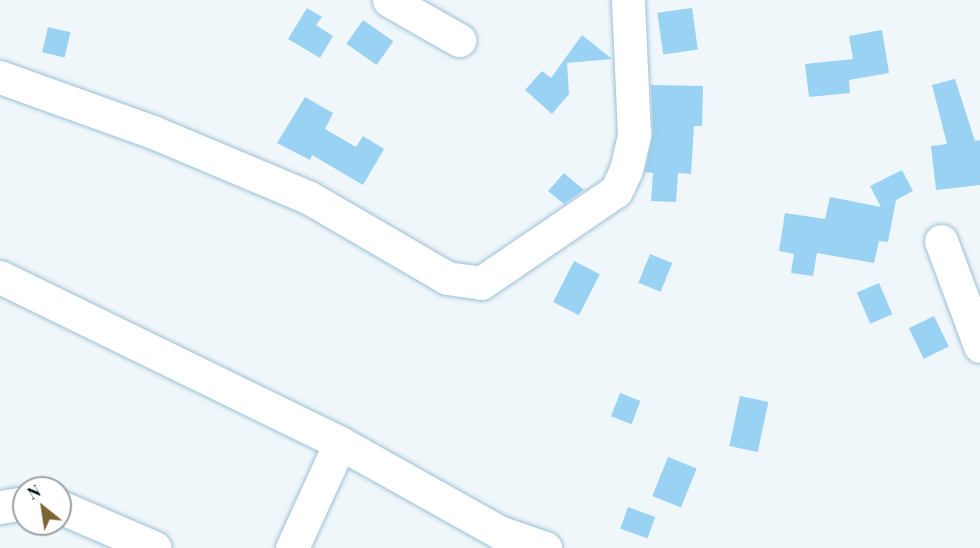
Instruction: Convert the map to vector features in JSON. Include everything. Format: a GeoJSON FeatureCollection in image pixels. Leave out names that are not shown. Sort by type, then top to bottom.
{"type":"FeatureCollection","features":[{"type":"Feature","properties":{"kind":"street"},"geometry":{"type":"LineString","coordinates":[[388,0],[459,40]]}},
{"type":"Feature","properties":{"kind":"street"},"geometry":{"type":"LineString","coordinates":[[0,77],[153,132],[308,197],[447,278],[481,283],[616,191],[627,170],[634,134],[628,0]]}},
{"type":"Feature","properties":{"kind":"street"},"geometry":{"type":"LineString","coordinates":[[941,241],[980,346]]}},
{"type":"Feature","properties":{"kind":"street"},"geometry":{"type":"LineString","coordinates":[[0,277],[340,443],[499,532],[545,548]]}},
{"type":"Feature","properties":{"kind":"street"},"geometry":{"type":"LineString","coordinates":[[292,548],[340,443]]}},
{"type":"Feature","properties":{"kind":"street"},"geometry":{"type":"LineString","coordinates":[[72,512],[155,548]]}},
{"type":"Feature","properties":{"kind":"building"},"geometry":{"type":"Polygon","coordinates":[[[307,8],[322,17],[316,25],[333,36],[320,58],[288,39],[307,8]]]}},
{"type":"Feature","properties":{"kind":"building"},"geometry":{"type":"Polygon","coordinates":[[[692,8],[698,50],[663,54],[657,13],[692,8]]]}},
{"type":"Feature","properties":{"kind":"building"},"geometry":{"type":"Polygon","coordinates":[[[363,20],[393,41],[377,65],[346,44],[363,20]]]}},
{"type":"Feature","properties":{"kind":"building"},"geometry":{"type":"Polygon","coordinates":[[[48,27],[70,32],[65,58],[42,52],[48,27]]]}},
{"type":"Feature","properties":{"kind":"building"},"geometry":{"type":"Polygon","coordinates":[[[882,30],[889,73],[849,80],[850,93],[809,97],[805,64],[853,59],[849,36],[882,30]]]}},
{"type":"Feature","properties":{"kind":"building"},"geometry":{"type":"Polygon","coordinates":[[[582,35],[612,59],[567,63],[569,94],[552,114],[525,90],[542,71],[551,78],[582,35]]]}},
{"type":"Feature","properties":{"kind":"building"},"geometry":{"type":"Polygon","coordinates":[[[955,79],[975,141],[980,140],[980,185],[936,190],[931,146],[947,144],[932,85],[955,79]]]}},
{"type":"Feature","properties":{"kind":"building"},"geometry":{"type":"Polygon","coordinates":[[[651,85],[703,86],[702,126],[694,126],[691,174],[678,173],[676,202],[651,201],[653,173],[645,172],[653,133],[651,85]]]}},
{"type":"Feature","properties":{"kind":"building"},"geometry":{"type":"Polygon","coordinates":[[[305,97],[333,113],[325,129],[356,147],[363,136],[384,149],[363,185],[312,155],[310,160],[277,143],[305,97]]]}},
{"type":"Feature","properties":{"kind":"building"},"geometry":{"type":"Polygon","coordinates":[[[902,170],[913,191],[896,200],[888,242],[879,241],[874,263],[817,253],[813,276],[791,273],[794,254],[779,251],[785,213],[825,219],[830,197],[881,207],[870,186],[902,170]]]}},
{"type":"Feature","properties":{"kind":"building"},"geometry":{"type":"Polygon","coordinates":[[[564,173],[584,190],[564,204],[548,191],[564,173]]]}},
{"type":"Feature","properties":{"kind":"building"},"geometry":{"type":"Polygon","coordinates":[[[650,254],[672,263],[661,292],[638,283],[650,254]]]}},
{"type":"Feature","properties":{"kind":"building"},"geometry":{"type":"Polygon","coordinates":[[[574,261],[600,274],[579,315],[553,302],[574,261]]]}},
{"type":"Feature","properties":{"kind":"building"},"geometry":{"type":"Polygon","coordinates":[[[879,283],[892,314],[870,324],[857,292],[879,283]]]}},
{"type":"Feature","properties":{"kind":"building"},"geometry":{"type":"Polygon","coordinates":[[[934,316],[949,347],[924,359],[909,328],[934,316]]]}},
{"type":"Feature","properties":{"kind":"building"},"geometry":{"type":"Polygon","coordinates":[[[620,393],[641,401],[632,424],[611,416],[620,393]]]}},
{"type":"Feature","properties":{"kind":"building"},"geometry":{"type":"Polygon","coordinates":[[[740,396],[768,402],[758,452],[729,446],[740,396]]]}},
{"type":"Feature","properties":{"kind":"building"},"geometry":{"type":"Polygon","coordinates":[[[668,457],[697,469],[681,508],[652,496],[668,457]]]}},
{"type":"Feature","properties":{"kind":"building"},"geometry":{"type":"Polygon","coordinates":[[[628,507],[655,517],[647,539],[620,529],[628,507]]]}}]}
